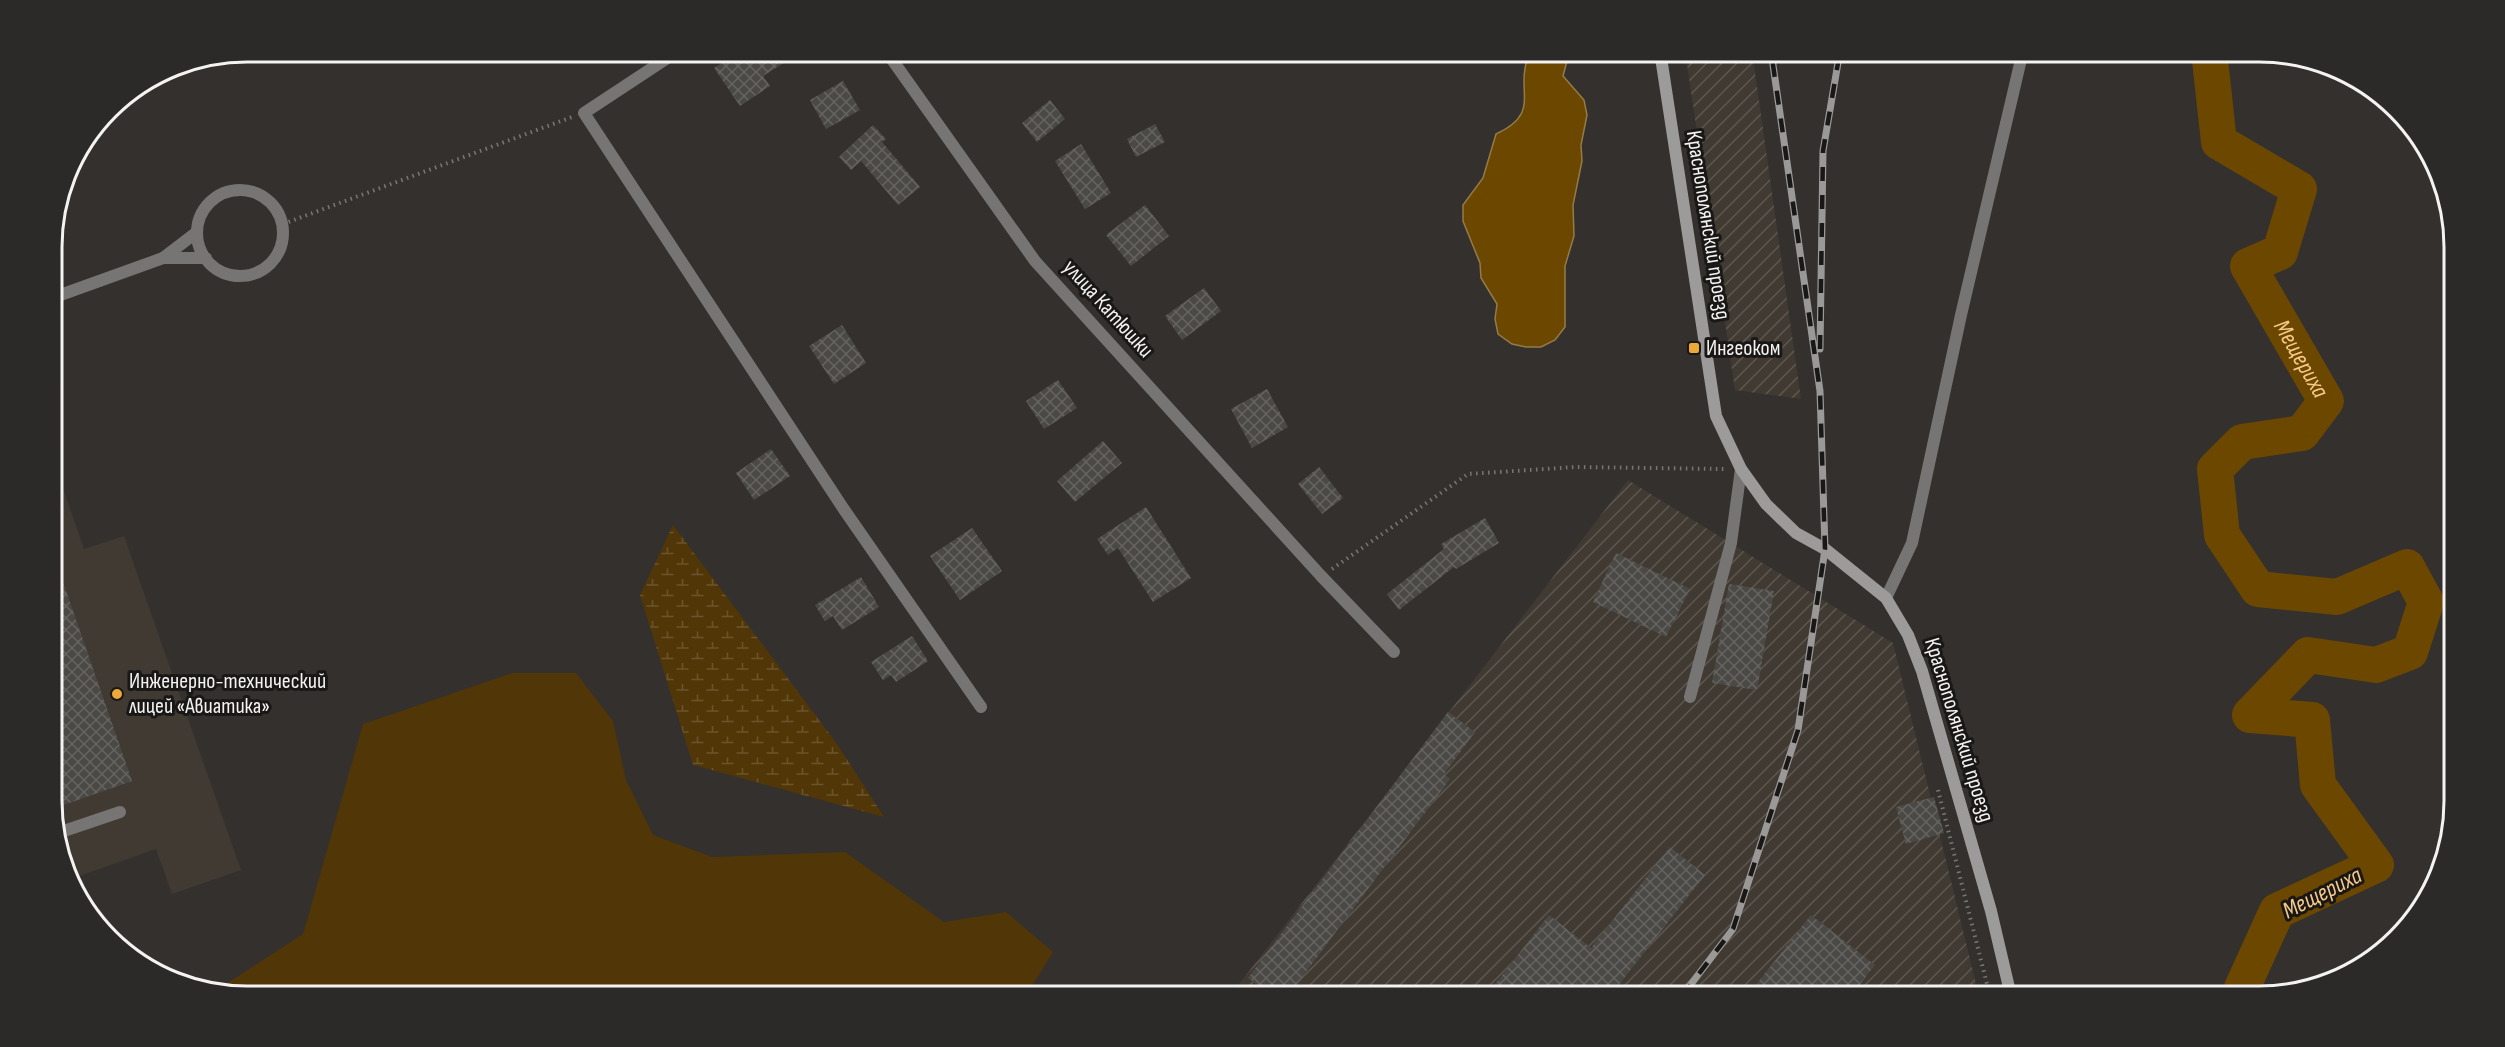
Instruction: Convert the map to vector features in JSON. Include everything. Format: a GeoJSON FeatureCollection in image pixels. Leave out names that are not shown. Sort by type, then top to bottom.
{"type":"FeatureCollection","features":[{"type":"Feature","properties":{"kind":"main road","name":"Краснополянский проезд"},"geometry":{"type":"LineString","coordinates":[[1662,61],[1716,416],[1741,469],[1766,504],[1796,533],[1825,549],[1886,598],[1908,635],[1922,671],[1991,911],[2008,985]]}},
{"type":"Feature","properties":{"kind":"street"},"geometry":{"type":"LineString","coordinates":[[1886,598],[1912,543],[1961,315],[2021,61]]}},
{"type":"Feature","properties":{"kind":"street"},"geometry":{"type":"LineString","coordinates":[[662,62],[584,113],[843,508],[981,708]]}},
{"type":"Feature","properties":{"kind":"street","name":"улица Катюшки"},"geometry":{"type":"LineString","coordinates":[[894,62],[1035,261],[1322,577],[1394,652]]}},
{"type":"Feature","properties":{"kind":"street"},"geometry":{"type":"LineString","coordinates":[[243,190],[257,193],[269,201],[278,212],[283,224],[283,239],[279,253],[270,264],[258,272],[244,276],[229,274],[216,268],[199,246],[197,232],[200,218],[217,196],[230,191],[243,190]]}},
{"type":"Feature","properties":{"kind":"street"},"geometry":{"type":"LineString","coordinates":[[62,294],[163,258],[197,232]]}},
{"type":"Feature","properties":{"kind":"street"},"geometry":{"type":"LineString","coordinates":[[163,258],[206,258]]}},
{"type":"Feature","properties":{"kind":"street"},"geometry":{"type":"LineString","coordinates":[[1690,697],[1731,543],[1741,469]]}},
{"type":"Feature","properties":{"kind":"street"},"geometry":{"type":"LineString","coordinates":[[64,831],[120,812]]}},
{"type":"Feature","properties":{"kind":"path"},"geometry":{"type":"LineString","coordinates":[[283,224],[584,113]]}},
{"type":"Feature","properties":{"kind":"path"},"geometry":{"type":"LineString","coordinates":[[1322,577],[1468,474],[1575,467],[1741,469]]}},
{"type":"Feature","properties":{"kind":"shaded area"},"geometry":{"type":"Polygon","coordinates":[[[1527,61],[1567,61],[1563,76],[1584,100],[1587,115],[1581,145],[1582,161],[1573,205],[1574,236],[1565,266],[1565,327],[1555,340],[1541,347],[1512,344],[1498,334],[1495,319],[1497,304],[1481,278],[1480,263],[1463,221],[1463,205],[1483,178],[1496,134],[1519,118],[1523,110],[1527,61]]]}},
{"type":"Feature","properties":{"kind":"shaded area"},"geometry":{"type":"Polygon","coordinates":[[[1687,61],[1753,61],[1801,399],[1735,390],[1687,61]]]}},
{"type":"Feature","properties":{"kind":"shaded area"},"geometry":{"type":"Polygon","coordinates":[[[1628,480],[1893,643],[1976,985],[1238,986],[1628,480]]]}},
{"type":"Feature","properties":{"kind":"shaded area","name":"Инженерно-технический лицей «Авиатика»"},"geometry":{"type":"Polygon","coordinates":[[[62,485],[84,549],[124,536],[241,870],[172,894],[156,849],[78,876],[65,837],[62,813],[62,485]]]}},
{"type":"Feature","properties":{"kind":"green space"},"geometry":{"type":"Polygon","coordinates":[[[673,525],[837,744],[884,817],[693,765],[640,595],[673,525]]]}},
{"type":"Feature","properties":{"kind":"green space"},"geometry":{"type":"Polygon","coordinates":[[[512,673],[576,673],[613,721],[626,780],[653,835],[712,857],[845,852],[944,922],[1006,912],[1053,952],[1032,986],[225,984],[303,934],[363,724],[512,673]]]}},
{"type":"Feature","properties":{"kind":"building"},"geometry":{"type":"Polygon","coordinates":[[[724,62],[786,62],[763,76],[770,86],[740,106],[714,68],[724,62]]]}},
{"type":"Feature","properties":{"kind":"building"},"geometry":{"type":"Polygon","coordinates":[[[843,81],[860,110],[826,129],[810,100],[843,81]]]}},
{"type":"Feature","properties":{"kind":"building"},"geometry":{"type":"Polygon","coordinates":[[[1050,100],[1065,119],[1037,142],[1022,123],[1050,100]]]}},
{"type":"Feature","properties":{"kind":"building"},"geometry":{"type":"Polygon","coordinates":[[[1155,124],[1165,142],[1136,157],[1127,139],[1155,124]]]}},
{"type":"Feature","properties":{"kind":"building"},"geometry":{"type":"Polygon","coordinates":[[[873,125],[886,139],[882,142],[920,187],[898,205],[861,161],[851,170],[839,157],[873,125]]]}},
{"type":"Feature","properties":{"kind":"building"},"geometry":{"type":"Polygon","coordinates":[[[1081,144],[1111,193],[1085,209],[1055,161],[1081,144]]]}},
{"type":"Feature","properties":{"kind":"building"},"geometry":{"type":"Polygon","coordinates":[[[1145,205],[1169,236],[1131,266],[1106,235],[1145,205]]]}},
{"type":"Feature","properties":{"kind":"building"},"geometry":{"type":"Polygon","coordinates":[[[1204,288],[1221,311],[1182,340],[1165,316],[1204,288]]]}},
{"type":"Feature","properties":{"kind":"building"},"geometry":{"type":"Polygon","coordinates":[[[842,325],[866,363],[834,384],[809,346],[842,325]]]}},
{"type":"Feature","properties":{"kind":"building"},"geometry":{"type":"Polygon","coordinates":[[[1058,380],[1077,408],[1044,429],[1026,401],[1058,380]]]}},
{"type":"Feature","properties":{"kind":"building"},"geometry":{"type":"Polygon","coordinates":[[[1267,389],[1288,427],[1252,448],[1231,409],[1267,389]]]}},
{"type":"Feature","properties":{"kind":"building"},"geometry":{"type":"Polygon","coordinates":[[[1103,441],[1122,463],[1075,502],[1057,481],[1103,441]]]}},
{"type":"Feature","properties":{"kind":"building"},"geometry":{"type":"Polygon","coordinates":[[[771,449],[790,476],[754,500],[736,473],[771,449]]]}},
{"type":"Feature","properties":{"kind":"building"},"geometry":{"type":"Polygon","coordinates":[[[1319,467],[1343,498],[1322,514],[1298,484],[1319,467]]]}},
{"type":"Feature","properties":{"kind":"building"},"geometry":{"type":"Polygon","coordinates":[[[1146,507],[1191,578],[1153,602],[1118,548],[1108,555],[1097,539],[1146,507]]]}},
{"type":"Feature","properties":{"kind":"building"},"geometry":{"type":"Polygon","coordinates":[[[1485,518],[1499,543],[1456,569],[1454,567],[1399,610],[1387,594],[1444,549],[1441,544],[1485,518]]]}},
{"type":"Feature","properties":{"kind":"building"},"geometry":{"type":"Polygon","coordinates":[[[972,528],[1002,571],[960,600],[930,556],[972,528]]]}},
{"type":"Feature","properties":{"kind":"building"},"geometry":{"type":"Polygon","coordinates":[[[1616,553],[1690,589],[1666,637],[1593,602],[1616,553]]]}},
{"type":"Feature","properties":{"kind":"building"},"geometry":{"type":"Polygon","coordinates":[[[861,577],[879,607],[842,630],[833,616],[825,621],[815,605],[861,577]]]}},
{"type":"Feature","properties":{"kind":"building"},"geometry":{"type":"Polygon","coordinates":[[[62,579],[132,781],[62,806],[62,579]]]}},
{"type":"Feature","properties":{"kind":"building"},"geometry":{"type":"Polygon","coordinates":[[[1729,584],[1774,591],[1757,690],[1712,683],[1729,584]]]}},
{"type":"Feature","properties":{"kind":"building"},"geometry":{"type":"Polygon","coordinates":[[[912,636],[928,661],[896,682],[891,675],[883,680],[871,662],[912,636]]]}},
{"type":"Feature","properties":{"kind":"building"},"geometry":{"type":"Polygon","coordinates":[[[1448,712],[1475,732],[1444,774],[1450,779],[1296,985],[1258,986],[1248,978],[1448,712]]]}},
{"type":"Feature","properties":{"kind":"building"},"geometry":{"type":"Polygon","coordinates":[[[1934,797],[1944,833],[1906,844],[1896,807],[1934,797]]]}},
{"type":"Feature","properties":{"kind":"building"},"geometry":{"type":"Polygon","coordinates":[[[1670,847],[1705,875],[1618,985],[1494,985],[1549,915],[1591,948],[1670,847]]]}},
{"type":"Feature","properties":{"kind":"building"},"geometry":{"type":"Polygon","coordinates":[[[1811,915],[1875,965],[1859,985],[1755,985],[1811,915]]]}},
{"type":"Feature","properties":{"kind":"waterway","name":"Мещериха"},"geometry":{"type":"LineString","coordinates":[[2210,61],[2219,142],[2299,189],[2280,252],[2248,266],[2326,401],[2302,433],[2242,442],[2215,469],[2222,535],[2258,589],[2337,597],[2407,567],[2426,602],[2410,652],[2376,665],[2308,655],[2250,715],[2312,720],[2318,785],[2376,865],[2277,911],[2243,985]]}},
{"type":"Feature","properties":{"kind":"railway"},"geometry":{"type":"LineString","coordinates":[[1690,985],[1733,929],[1798,730],[1825,549],[1820,391],[1772,61]]}},
{"type":"Feature","properties":{"kind":"railway"},"geometry":{"type":"LineString","coordinates":[[1820,349],[1823,151],[1838,61]]}},
{"type":"Feature","properties":{"kind":"place","name":"Ингеоком"},"geometry":{"type":"Point","coordinates":[1694,348]}},
{"type":"Feature","properties":{"kind":"place","name":"Инженерно-технический лицей «Авиатика»"},"geometry":{"type":"Point","coordinates":[117,694]}}]}
